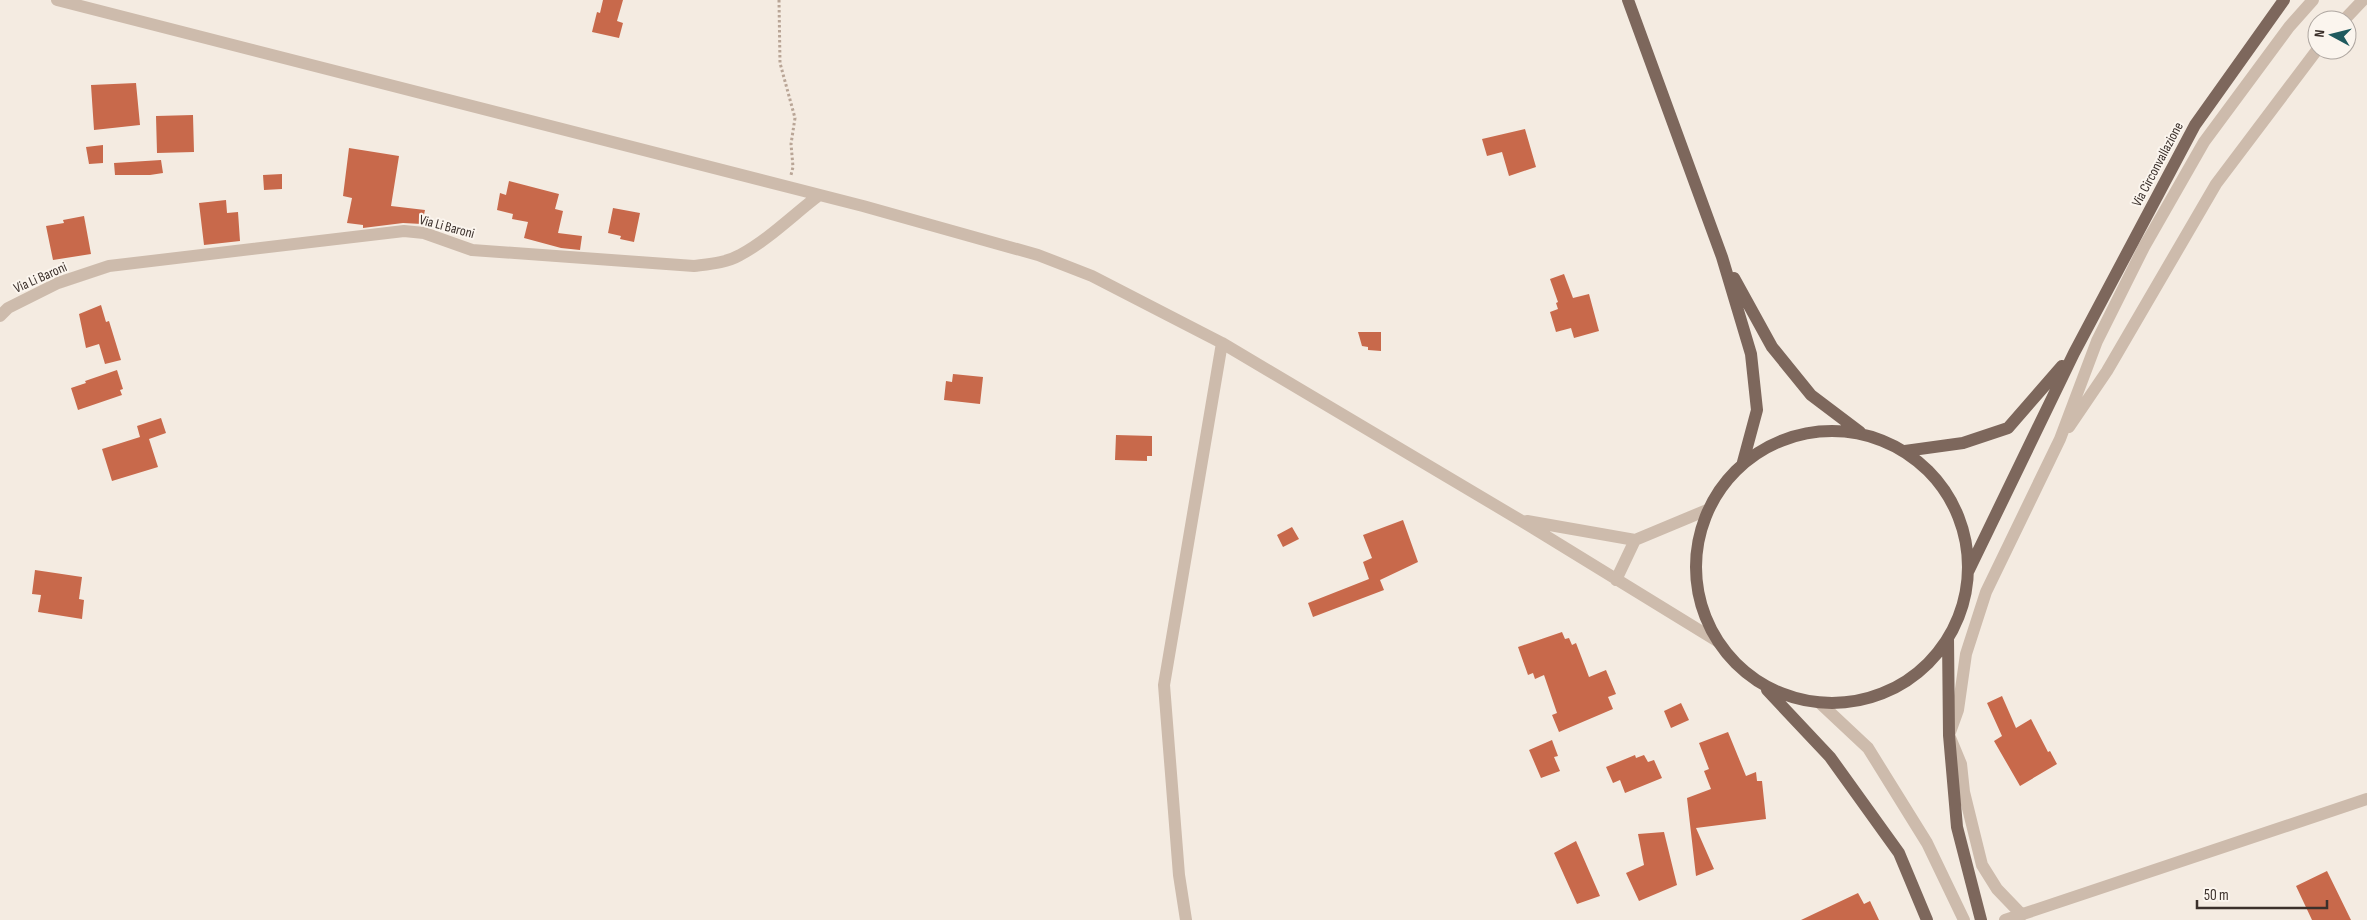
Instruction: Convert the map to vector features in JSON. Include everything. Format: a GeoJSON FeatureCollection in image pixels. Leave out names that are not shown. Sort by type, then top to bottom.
{"type":"FeatureCollection","features":[{"type":"Feature","properties":{"kind":"main road"},"geometry":{"type":"LineString","coordinates":[[1628,0],[1722,257],[1751,354],[1757,410],[1743,462]]}},
{"type":"Feature","properties":{"kind":"main road","name":"Via Circonvallazione"},"geometry":{"type":"LineString","coordinates":[[2074,353],[2195,125],[2284,0]]}},
{"type":"Feature","properties":{"kind":"main road"},"geometry":{"type":"LineString","coordinates":[[1722,257],[1772,347],[1811,395],[1860,432]]}},
{"type":"Feature","properties":{"kind":"main road"},"geometry":{"type":"LineString","coordinates":[[1905,451],[1963,443],[2008,428],[2074,353]]}},
{"type":"Feature","properties":{"kind":"main road"},"geometry":{"type":"LineString","coordinates":[[1762,685],[1790,698],[1820,704],[1858,701],[1893,689],[1924,667],[1948,638],[1962,606],[1968,572],[2074,353]]}},
{"type":"Feature","properties":{"kind":"main road"},"geometry":{"type":"LineString","coordinates":[[1927,920],[1899,853],[1830,757],[1762,685],[1737,666],[1717,641],[1699,600],[1695,554],[1707,510],[1722,484],[1743,462],[1778,440],[1818,430],[1860,432],[1883,440],[1905,451],[1940,483],[1962,525],[1968,572]]}},
{"type":"Feature","properties":{"kind":"main road"},"geometry":{"type":"LineString","coordinates":[[1948,638],[1949,736],[1957,827],[1981,920]]}},
{"type":"Feature","properties":{"kind":"street"},"geometry":{"type":"LineString","coordinates":[[58,0],[788,187],[971,235],[1038,255],[1092,276],[1222,343],[1520,520],[1717,641]]}},
{"type":"Feature","properties":{"kind":"street"},"geometry":{"type":"LineString","coordinates":[[2022,915],[1997,889],[1982,865],[1964,792],[1961,764],[1949,736],[1958,710],[1966,654],[1986,592],[2060,439],[2097,341],[2172,196],[2204,142],[2289,27],[2313,0]]}},
{"type":"Feature","properties":{"kind":"street"},"geometry":{"type":"LineString","coordinates":[[2354,10],[2363,0]]}},
{"type":"Feature","properties":{"kind":"street"},"geometry":{"type":"LineString","coordinates":[[2060,439],[2108,372],[2216,184],[2309,60]]}},
{"type":"Feature","properties":{"kind":"street","name":"Via Li Baroni"},"geometry":{"type":"LineString","coordinates":[[0,316],[8,308],[58,283],[109,266],[404,231],[424,233],[472,250],[694,266],[721,262],[739,256],[818,196]]}},
{"type":"Feature","properties":{"kind":"street"},"geometry":{"type":"LineString","coordinates":[[1186,920],[1179,874],[1164,685],[1222,343]]}},
{"type":"Feature","properties":{"kind":"street"},"geometry":{"type":"LineString","coordinates":[[1520,520],[1635,540],[1707,510]]}},
{"type":"Feature","properties":{"kind":"street"},"geometry":{"type":"LineString","coordinates":[[1616,580],[1635,540]]}},
{"type":"Feature","properties":{"kind":"street"},"geometry":{"type":"LineString","coordinates":[[1820,704],[1868,748],[1927,843],[1964,920]]}},
{"type":"Feature","properties":{"kind":"street"},"geometry":{"type":"LineString","coordinates":[[2006,920],[2367,799]]}},
{"type":"Feature","properties":{"kind":"path"},"geometry":{"type":"LineString","coordinates":[[779,0],[780,63],[795,118],[791,144],[793,167],[788,187]]}},
{"type":"Feature","properties":{"kind":"building"},"geometry":{"type":"Polygon","coordinates":[[[603,0],[623,0],[617,21],[623,23],[619,38],[592,32],[597,12],[600,13],[603,0]]]}},
{"type":"Feature","properties":{"kind":"building"},"geometry":{"type":"Polygon","coordinates":[[[136,83],[140,125],[94,130],[91,85],[136,83]]]}},
{"type":"Feature","properties":{"kind":"building"},"geometry":{"type":"Polygon","coordinates":[[[193,115],[194,152],[157,153],[156,116],[193,115]]]}},
{"type":"Feature","properties":{"kind":"building"},"geometry":{"type":"Polygon","coordinates":[[[1525,129],[1536,167],[1509,176],[1502,152],[1487,156],[1482,139],[1525,129]]]}},
{"type":"Feature","properties":{"kind":"building"},"geometry":{"type":"Polygon","coordinates":[[[103,145],[103,163],[89,164],[86,147],[103,145]]]}},
{"type":"Feature","properties":{"kind":"building"},"geometry":{"type":"Polygon","coordinates":[[[349,148],[399,156],[391,206],[425,210],[422,224],[403,223],[363,228],[363,225],[347,223],[352,198],[343,196],[349,148]]]}},
{"type":"Feature","properties":{"kind":"building"},"geometry":{"type":"Polygon","coordinates":[[[161,160],[163,173],[115,175],[114,163],[161,160]]]}},
{"type":"Feature","properties":{"kind":"building"},"geometry":{"type":"Polygon","coordinates":[[[282,174],[282,189],[264,190],[263,175],[282,174]]]}},
{"type":"Feature","properties":{"kind":"building"},"geometry":{"type":"Polygon","coordinates":[[[509,181],[559,194],[555,209],[563,211],[558,233],[582,236],[580,250],[561,248],[524,238],[528,222],[512,219],[513,214],[497,210],[500,193],[506,195],[509,181]]]}},
{"type":"Feature","properties":{"kind":"building"},"geometry":{"type":"Polygon","coordinates":[[[226,200],[227,213],[238,212],[240,241],[204,245],[199,203],[226,200]]]}},
{"type":"Feature","properties":{"kind":"building"},"geometry":{"type":"Polygon","coordinates":[[[613,208],[640,213],[634,242],[620,239],[621,236],[608,233],[613,208]]]}},
{"type":"Feature","properties":{"kind":"building"},"geometry":{"type":"Polygon","coordinates":[[[84,216],[91,254],[53,260],[46,226],[64,223],[63,220],[84,216]]]}},
{"type":"Feature","properties":{"kind":"building"},"geometry":{"type":"Polygon","coordinates":[[[1564,274],[1573,298],[1589,294],[1599,331],[1574,338],[1571,328],[1556,332],[1550,312],[1558,309],[1556,303],[1558,302],[1550,279],[1564,274]]]}},
{"type":"Feature","properties":{"kind":"building"},"geometry":{"type":"Polygon","coordinates":[[[101,305],[106,322],[109,321],[121,360],[105,364],[99,344],[86,348],[79,314],[101,305]]]}},
{"type":"Feature","properties":{"kind":"building"},"geometry":{"type":"Polygon","coordinates":[[[1358,332],[1381,332],[1381,351],[1368,350],[1368,347],[1362,346],[1358,332]]]}},
{"type":"Feature","properties":{"kind":"building"},"geometry":{"type":"Polygon","coordinates":[[[117,370],[123,389],[120,390],[122,395],[78,410],[71,388],[117,370]]]}},
{"type":"Feature","properties":{"kind":"building"},"geometry":{"type":"Polygon","coordinates":[[[953,374],[983,377],[980,404],[944,400],[946,381],[952,382],[953,374]]]}},
{"type":"Feature","properties":{"kind":"building"},"geometry":{"type":"Polygon","coordinates":[[[161,418],[166,433],[149,439],[158,467],[112,481],[102,449],[140,437],[137,426],[161,418]]]}},
{"type":"Feature","properties":{"kind":"building"},"geometry":{"type":"Polygon","coordinates":[[[1116,435],[1152,436],[1152,456],[1147,456],[1147,461],[1115,460],[1116,435]]]}},
{"type":"Feature","properties":{"kind":"building"},"geometry":{"type":"Polygon","coordinates":[[[1403,520],[1418,562],[1380,580],[1384,590],[1313,617],[1308,603],[1369,579],[1363,562],[1372,558],[1363,535],[1403,520]]]}},
{"type":"Feature","properties":{"kind":"building"},"geometry":{"type":"Polygon","coordinates":[[[1292,527],[1299,539],[1283,547],[1277,535],[1292,527]]]}},
{"type":"Feature","properties":{"kind":"building"},"geometry":{"type":"Polygon","coordinates":[[[35,570],[82,577],[79,599],[84,600],[82,619],[38,612],[41,595],[32,594],[35,570]]]}},
{"type":"Feature","properties":{"kind":"building"},"geometry":{"type":"Polygon","coordinates":[[[1562,632],[1565,639],[1569,638],[1572,645],[1576,643],[1589,677],[1606,670],[1616,694],[1608,697],[1613,709],[1559,732],[1552,715],[1557,713],[1544,675],[1535,679],[1533,673],[1528,675],[1518,647],[1562,632]]]}},
{"type":"Feature","properties":{"kind":"building"},"geometry":{"type":"Polygon","coordinates":[[[2002,696],[2016,728],[2031,719],[2048,752],[2050,751],[2057,764],[2020,786],[1994,741],[2002,736],[1987,703],[2002,696]]]}},
{"type":"Feature","properties":{"kind":"building"},"geometry":{"type":"Polygon","coordinates":[[[1681,703],[1689,720],[1671,728],[1664,711],[1681,703]]]}},
{"type":"Feature","properties":{"kind":"building"},"geometry":{"type":"Polygon","coordinates":[[[1728,732],[1746,776],[1756,772],[1757,781],[1762,781],[1766,819],[1696,828],[1714,869],[1696,876],[1687,798],[1711,789],[1704,771],[1709,769],[1699,743],[1728,732]]]}},
{"type":"Feature","properties":{"kind":"building"},"geometry":{"type":"Polygon","coordinates":[[[1552,740],[1558,756],[1554,757],[1560,771],[1541,778],[1529,750],[1552,740]]]}},
{"type":"Feature","properties":{"kind":"building"},"geometry":{"type":"Polygon","coordinates":[[[1635,755],[1636,758],[1644,755],[1648,762],[1654,760],[1662,778],[1625,793],[1620,780],[1613,783],[1606,767],[1635,755]]]}},
{"type":"Feature","properties":{"kind":"building"},"geometry":{"type":"Polygon","coordinates":[[[1664,832],[1677,885],[1639,901],[1626,873],[1644,865],[1638,834],[1664,832]]]}},
{"type":"Feature","properties":{"kind":"building"},"geometry":{"type":"Polygon","coordinates":[[[1576,841],[1600,896],[1577,904],[1554,853],[1576,841]]]}},
{"type":"Feature","properties":{"kind":"building"},"geometry":{"type":"Polygon","coordinates":[[[2327,871],[2351,920],[2312,920],[2296,886],[2327,871]]]}},
{"type":"Feature","properties":{"kind":"building"},"geometry":{"type":"Polygon","coordinates":[[[1858,893],[1864,904],[1870,901],[1879,920],[1801,920],[1858,893]]]}}]}
